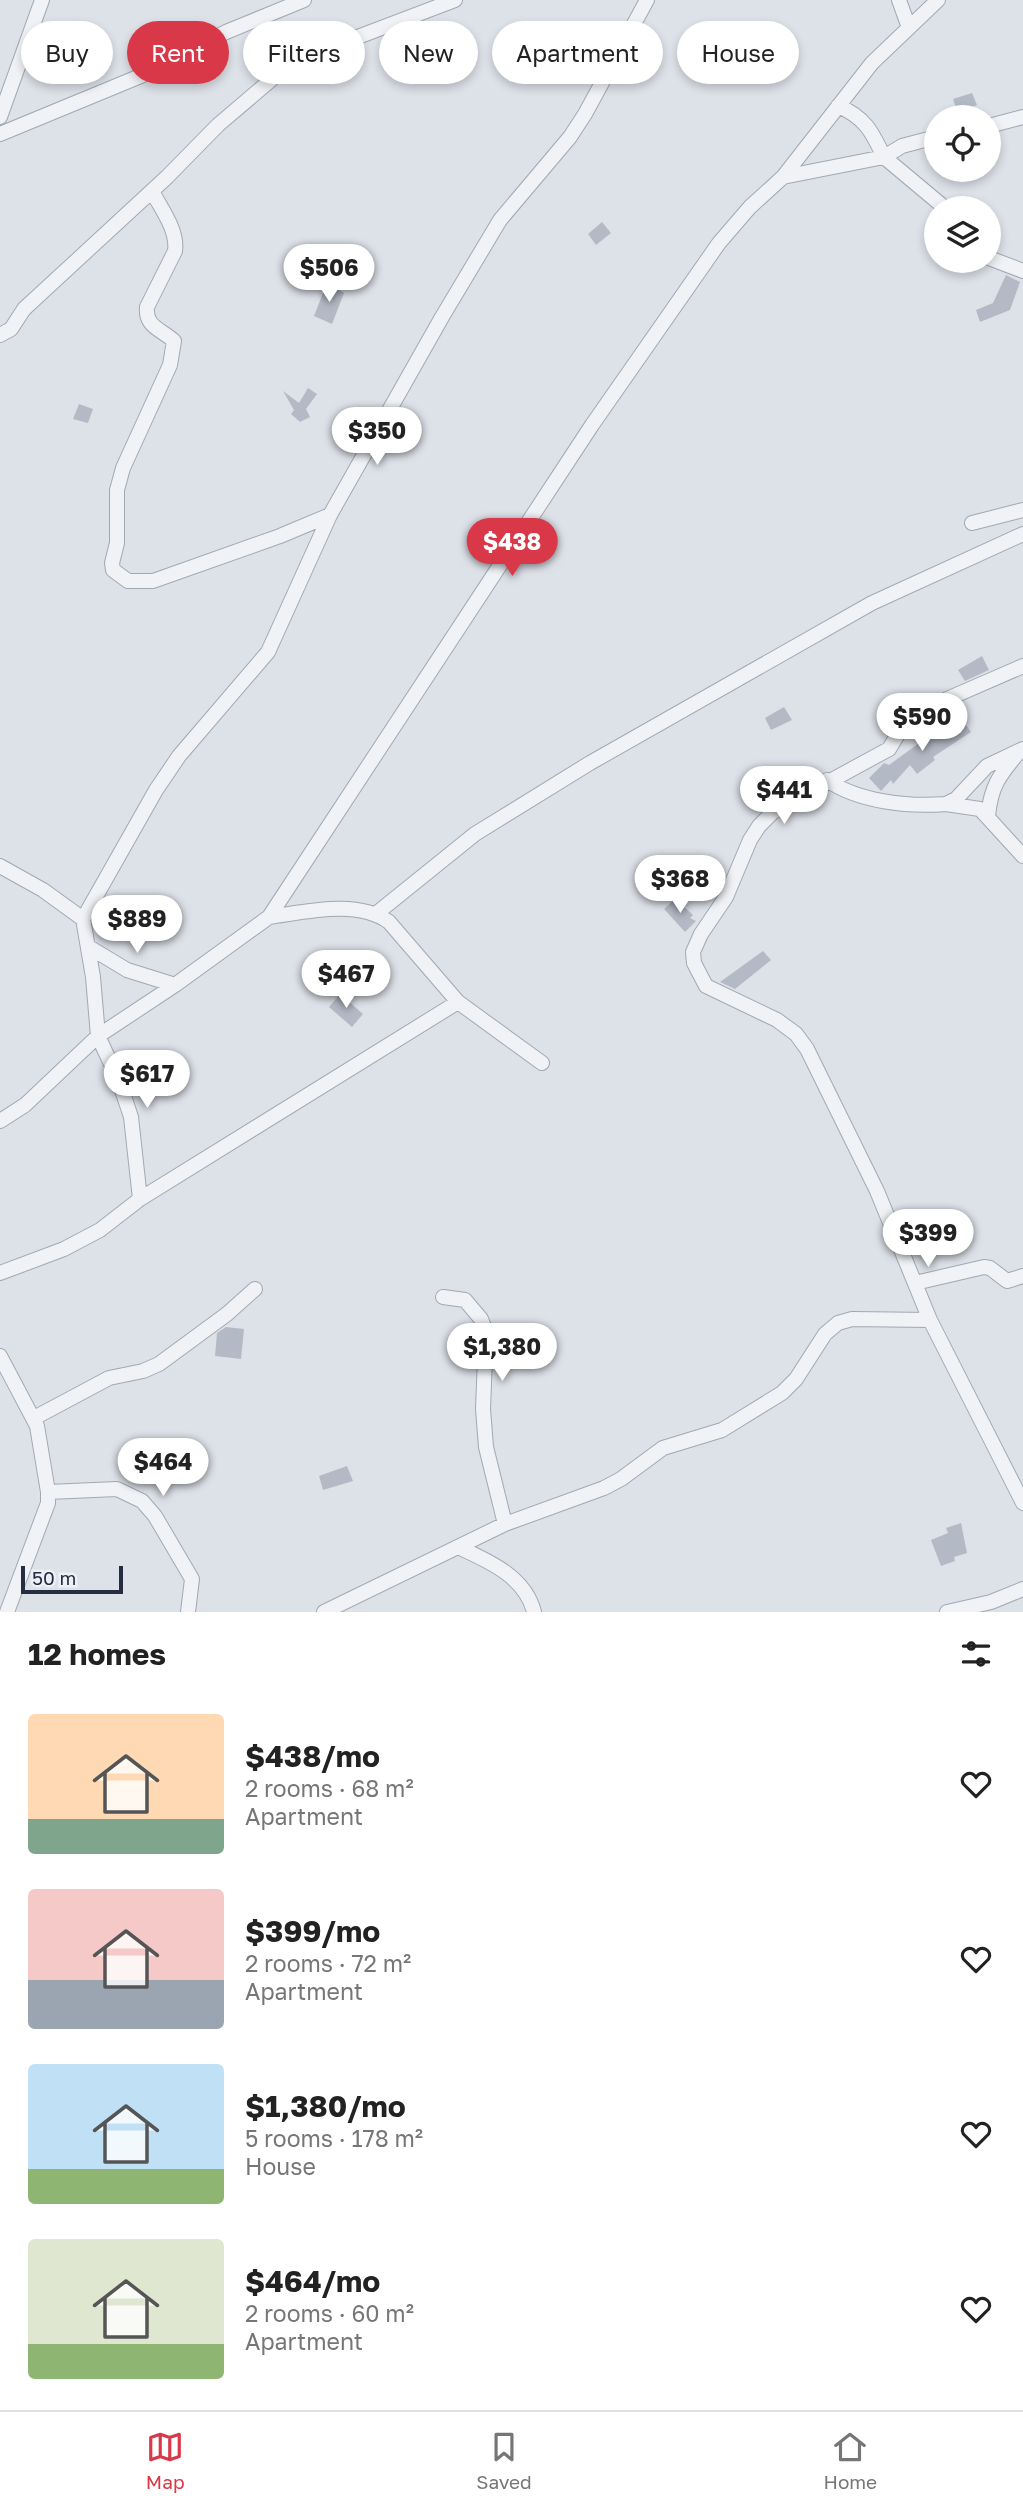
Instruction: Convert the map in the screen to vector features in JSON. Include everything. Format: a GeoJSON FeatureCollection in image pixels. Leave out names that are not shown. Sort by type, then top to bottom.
{"type":"FeatureCollection","features":[{"type":"Feature","properties":{"kind":"street"},"geometry":{"type":"LineString","coordinates":[[0,117],[42,0]]}},
{"type":"Feature","properties":{"kind":"street"},"geometry":{"type":"LineString","coordinates":[[0,134],[154,69],[226,32],[304,0]]}},
{"type":"Feature","properties":{"kind":"street"},"geometry":{"type":"LineString","coordinates":[[0,335],[7,333],[24,309],[152,191],[218,125],[292,62],[455,0]]}},
{"type":"Feature","properties":{"kind":"street"},"geometry":{"type":"LineString","coordinates":[[140,1199],[131,1117],[119,1080],[97,1035],[89,947],[83,919],[156,790],[179,756],[268,652],[330,515],[500,220],[570,136],[647,0]]}},
{"type":"Feature","properties":{"kind":"street"},"geometry":{"type":"LineString","coordinates":[[899,0],[908,26]]}},
{"type":"Feature","properties":{"kind":"street"},"geometry":{"type":"LineString","coordinates":[[0,1121],[25,1105],[97,1035],[175,985],[269,917],[592,425],[695,277],[742,216],[783,177],[872,63],[938,0]]}},
{"type":"Feature","properties":{"kind":"street"},"geometry":{"type":"LineString","coordinates":[[838,106],[853,112],[867,123],[884,158],[930,196]]}},
{"type":"Feature","properties":{"kind":"street"},"geometry":{"type":"LineString","coordinates":[[1001,123],[1023,117]]}},
{"type":"Feature","properties":{"kind":"street"},"geometry":{"type":"LineString","coordinates":[[783,177],[884,158],[902,146],[924,141]]}},
{"type":"Feature","properties":{"kind":"street"},"geometry":{"type":"LineString","coordinates":[[152,191],[176,242],[175,251],[147,307],[146,317],[149,323],[174,341],[174,348],[170,365],[123,468],[117,490],[117,543],[113,570],[128,581],[153,581],[280,536],[330,515]]}},
{"type":"Feature","properties":{"kind":"street"},"geometry":{"type":"LineString","coordinates":[[1001,263],[1023,271]]}},
{"type":"Feature","properties":{"kind":"street"},"geometry":{"type":"LineString","coordinates":[[972,523],[1023,510]]}},
{"type":"Feature","properties":{"kind":"street"},"geometry":{"type":"LineString","coordinates":[[377,913],[475,834],[590,763],[872,603],[1023,534]]}},
{"type":"Feature","properties":{"kind":"street"},"geometry":{"type":"LineString","coordinates":[[1023,666],[915,713],[903,726],[889,749],[827,780],[773,812],[750,840],[726,897],[701,934],[693,953],[694,963],[706,986],[777,1020],[796,1034],[807,1049],[877,1191],[930,1320],[1023,1503]]}},
{"type":"Feature","properties":{"kind":"street"},"geometry":{"type":"LineString","coordinates":[[946,804],[956,799],[987,766],[1021,749]]}},
{"type":"Feature","properties":{"kind":"street"},"geometry":{"type":"LineString","coordinates":[[988,816],[990,794],[996,780],[1021,749]]}},
{"type":"Feature","properties":{"kind":"street"},"geometry":{"type":"LineString","coordinates":[[827,780],[841,789],[866,798],[972,806],[988,816],[1023,856]]}},
{"type":"Feature","properties":{"kind":"street"},"geometry":{"type":"LineString","coordinates":[[0,866],[43,890],[83,919]]}},
{"type":"Feature","properties":{"kind":"street"},"geometry":{"type":"LineString","coordinates":[[269,917],[314,911],[362,910],[377,913],[389,922],[458,1002],[542,1063]]}},
{"type":"Feature","properties":{"kind":"street"},"geometry":{"type":"LineString","coordinates":[[89,947],[127,970],[175,985]]}},
{"type":"Feature","properties":{"kind":"street"},"geometry":{"type":"LineString","coordinates":[[0,1273],[64,1249],[100,1230],[140,1199],[458,1002]]}},
{"type":"Feature","properties":{"kind":"street"},"geometry":{"type":"LineString","coordinates":[[915,1283],[984,1267],[990,1268],[1009,1282],[1023,1276]]}},
{"type":"Feature","properties":{"kind":"street"},"geometry":{"type":"LineString","coordinates":[[34,1418],[109,1378],[143,1371],[159,1364],[227,1314],[255,1289]]}},
{"type":"Feature","properties":{"kind":"street"},"geometry":{"type":"LineString","coordinates":[[443,1297],[465,1300],[481,1319],[486,1332],[483,1409],[486,1447],[505,1524]]}},
{"type":"Feature","properties":{"kind":"street"},"geometry":{"type":"LineString","coordinates":[[324,1612],[505,1524],[604,1488],[663,1448],[710,1436],[732,1424],[790,1387],[813,1349],[838,1323],[852,1319],[930,1320]]}},
{"type":"Feature","properties":{"kind":"street"},"geometry":{"type":"LineString","coordinates":[[0,1356],[34,1418],[44,1453],[48,1492],[48,1503],[7,1612]]}},
{"type":"Feature","properties":{"kind":"street"},"geometry":{"type":"LineString","coordinates":[[48,1492],[117,1489],[142,1501],[155,1516],[192,1580],[188,1612]]}},
{"type":"Feature","properties":{"kind":"street"},"geometry":{"type":"LineString","coordinates":[[458,1547],[491,1562],[515,1580],[534,1612]]}},
{"type":"Feature","properties":{"kind":"street"},"geometry":{"type":"LineString","coordinates":[[947,1612],[998,1600],[1023,1589]]}},
{"type":"Feature","properties":{"kind":"building"},"geometry":{"type":"Polygon","coordinates":[[[972,93],[977,105],[955,105],[953,99],[972,93]]]}},
{"type":"Feature","properties":{"kind":"building"},"geometry":{"type":"Polygon","coordinates":[[[602,222],[611,233],[596,245],[588,234],[602,222]]]}},
{"type":"Feature","properties":{"kind":"building"},"geometry":{"type":"Polygon","coordinates":[[[1006,275],[1020,282],[1010,310],[980,322],[976,310],[993,303],[1006,275]]]}},
{"type":"Feature","properties":{"kind":"building"},"geometry":{"type":"Polygon","coordinates":[[[327,283],[344,293],[332,324],[314,316],[327,283]]]}},
{"type":"Feature","properties":{"kind":"building"},"geometry":{"type":"Polygon","coordinates":[[[308,388],[317,394],[306,409],[310,417],[300,422],[291,414],[294,410],[283,391],[299,403],[308,388]]]}},
{"type":"Feature","properties":{"kind":"building"},"geometry":{"type":"Polygon","coordinates":[[[79,404],[93,409],[88,423],[73,419],[79,404]]]}},
{"type":"Feature","properties":{"kind":"building"},"geometry":{"type":"Polygon","coordinates":[[[982,656],[989,670],[965,681],[958,670],[982,656]]]}},
{"type":"Feature","properties":{"kind":"building"},"geometry":{"type":"Polygon","coordinates":[[[784,707],[792,720],[771,730],[765,718],[784,707]]]}},
{"type":"Feature","properties":{"kind":"building"},"geometry":{"type":"Polygon","coordinates":[[[959,714],[971,732],[933,757],[935,760],[917,774],[910,765],[893,784],[891,780],[881,791],[869,778],[884,763],[889,765],[959,714]]]}},
{"type":"Feature","properties":{"kind":"building"},"geometry":{"type":"Polygon","coordinates":[[[675,899],[693,915],[690,918],[696,921],[685,932],[664,909],[675,899]]]}},
{"type":"Feature","properties":{"kind":"building"},"geometry":{"type":"Polygon","coordinates":[[[763,951],[771,960],[735,989],[720,982],[763,951]]]}},
{"type":"Feature","properties":{"kind":"building"},"geometry":{"type":"Polygon","coordinates":[[[340,994],[363,1014],[352,1027],[329,1007],[340,994]]]}},
{"type":"Feature","properties":{"kind":"building"},"geometry":{"type":"Polygon","coordinates":[[[226,1327],[244,1329],[241,1359],[215,1356],[217,1333],[226,1327]]]}},
{"type":"Feature","properties":{"kind":"building"},"geometry":{"type":"Polygon","coordinates":[[[347,1466],[353,1481],[323,1490],[319,1476],[347,1466]]]}},
{"type":"Feature","properties":{"kind":"building"},"geometry":{"type":"Polygon","coordinates":[[[961,1523],[967,1553],[954,1557],[955,1561],[941,1566],[931,1540],[948,1533],[946,1528],[961,1523]]]}}]}
